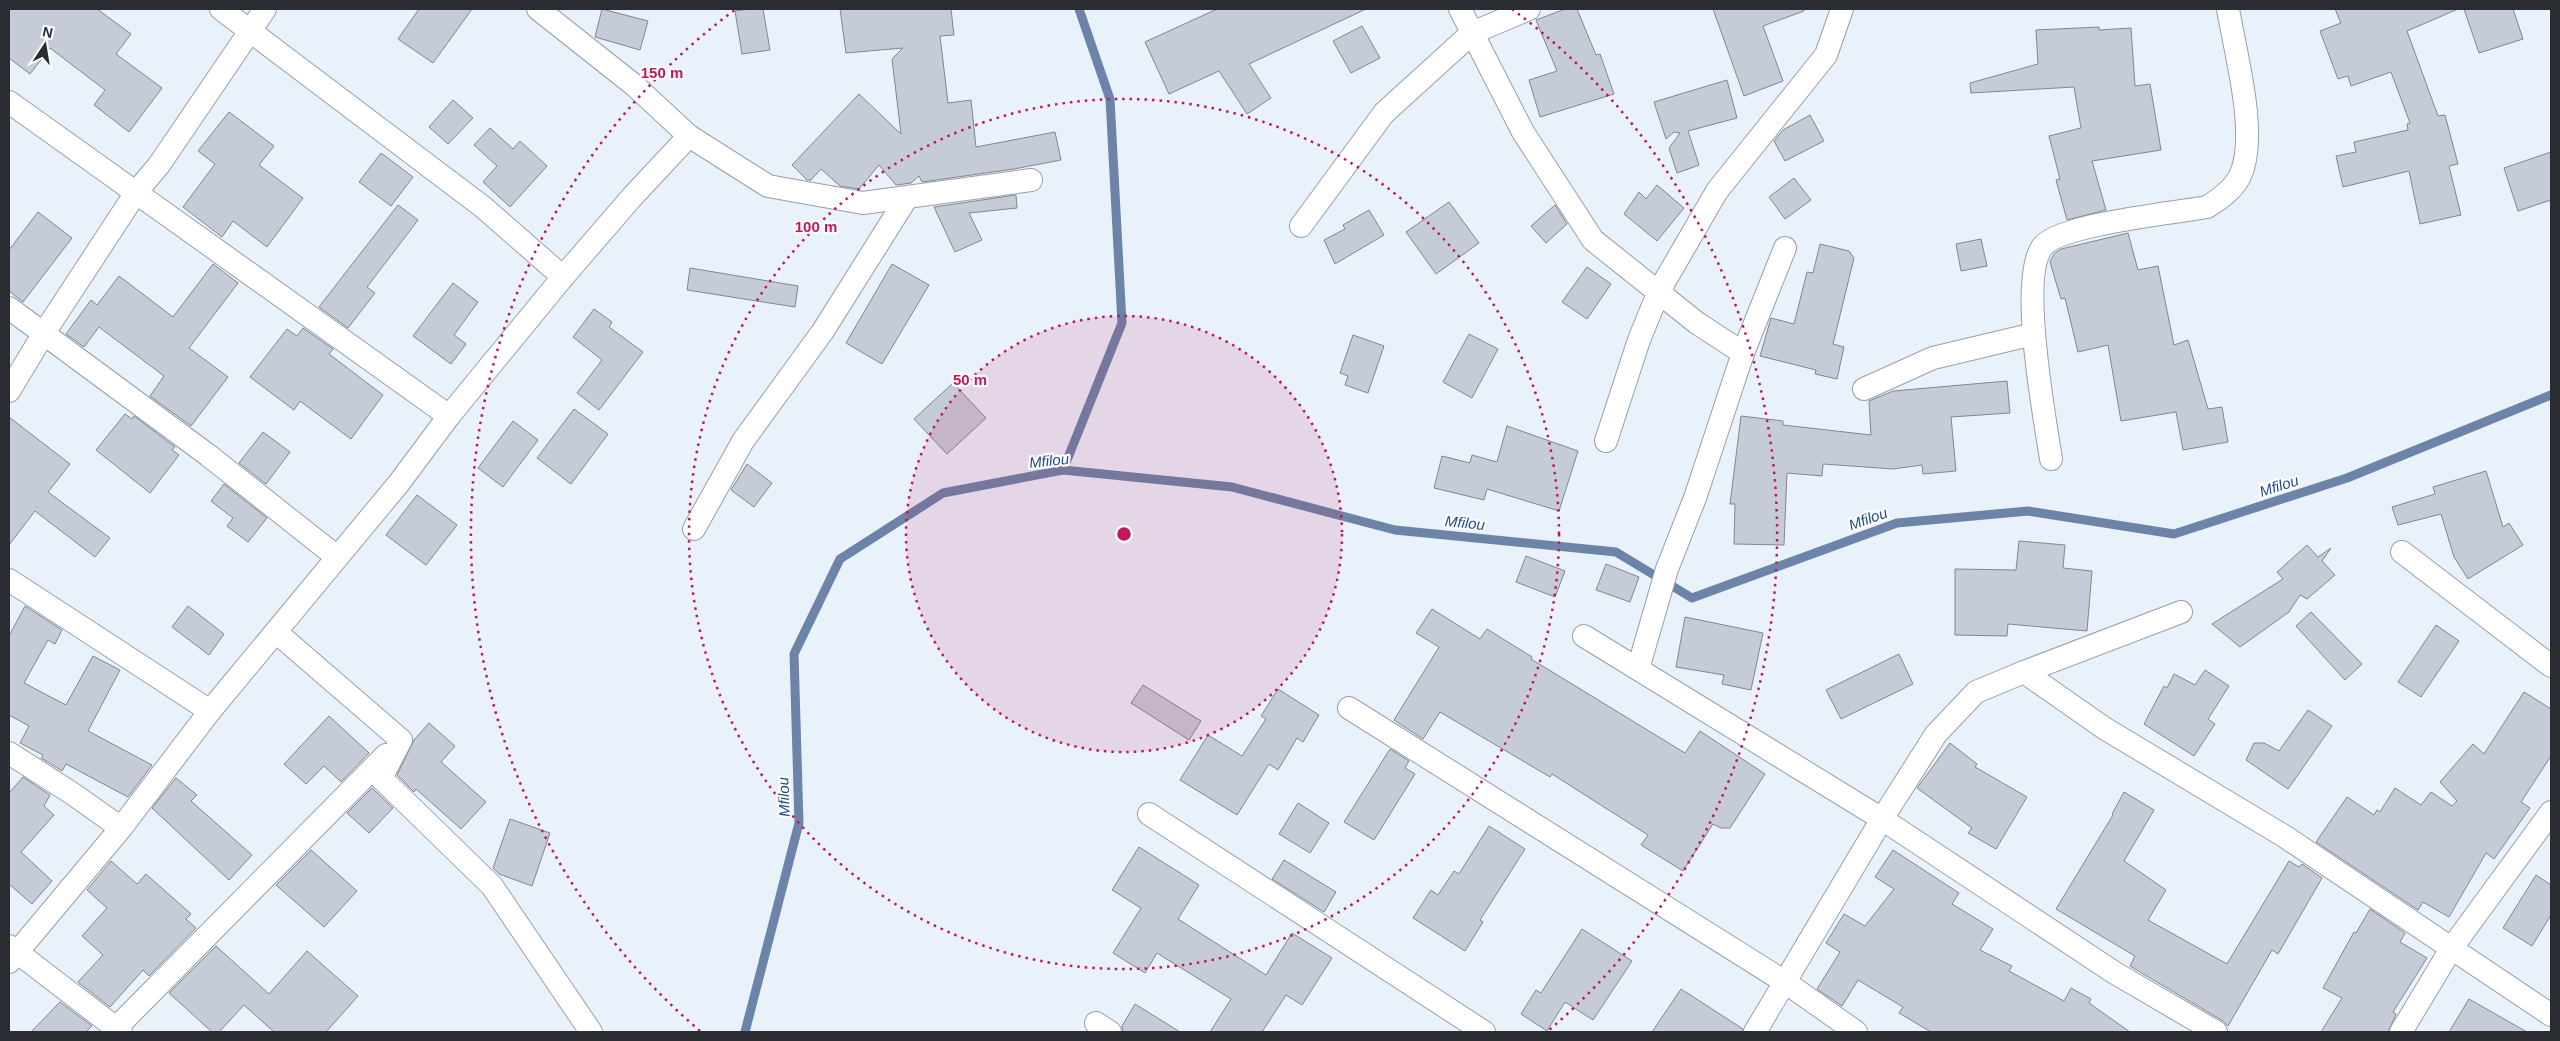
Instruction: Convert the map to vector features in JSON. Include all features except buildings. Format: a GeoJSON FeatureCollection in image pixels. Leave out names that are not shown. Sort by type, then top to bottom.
{"type":"FeatureCollection","features":[{"type":"Feature","properties":{"kind":"street"},"geometry":{"type":"LineString","coordinates":[[221,9],[483,207],[563,277]]}},
{"type":"Feature","properties":{"kind":"street"},"geometry":{"type":"LineString","coordinates":[[9,391],[44,333],[137,192],[159,164],[266,9]]}},
{"type":"Feature","properties":{"kind":"street"},"geometry":{"type":"LineString","coordinates":[[538,9],[634,85],[689,136],[768,186],[862,203],[906,199],[1031,180]]}},
{"type":"Feature","properties":{"kind":"street"},"geometry":{"type":"LineString","coordinates":[[1460,9],[1522,132],[1593,240],[1659,290],[1697,323],[1743,353]]}},
{"type":"Feature","properties":{"kind":"street"},"geometry":{"type":"LineString","coordinates":[[1301,226],[1384,112],[1472,33],[1529,9]]}},
{"type":"Feature","properties":{"kind":"street"},"geometry":{"type":"LineString","coordinates":[[1606,441],[1639,340],[1659,290],[1717,191],[1826,55],[1842,9]]}},
{"type":"Feature","properties":{"kind":"street"},"geometry":{"type":"LineString","coordinates":[[2051,459],[2034,334],[2034,276],[2037,258],[2045,244],[2074,230],[2207,207],[2223,197],[2240,176],[2247,152],[2248,128],[2228,9]]}},
{"type":"Feature","properties":{"kind":"street"},"geometry":{"type":"LineString","coordinates":[[9,102],[449,416]]}},
{"type":"Feature","properties":{"kind":"street"},"geometry":{"type":"LineString","coordinates":[[401,740],[119,1030],[12,953],[121,828],[210,711],[399,483],[449,416],[563,277],[632,197],[689,136]]}},
{"type":"Feature","properties":{"kind":"street"},"geometry":{"type":"LineString","coordinates":[[694,529],[743,441],[823,331],[906,199]]}},
{"type":"Feature","properties":{"kind":"street"},"geometry":{"type":"LineString","coordinates":[[1638,669],[1667,569],[1695,498],[1743,353],[1785,248]]}},
{"type":"Feature","properties":{"kind":"street"},"geometry":{"type":"LineString","coordinates":[[9,308],[208,454],[337,557]]}},
{"type":"Feature","properties":{"kind":"street"},"geometry":{"type":"LineString","coordinates":[[1864,389],[1933,358],[2034,334]]}},
{"type":"Feature","properties":{"kind":"street"},"geometry":{"type":"LineString","coordinates":[[2402,552],[2551,666]]}},
{"type":"Feature","properties":{"kind":"street"},"geometry":{"type":"LineString","coordinates":[[9,580],[210,711]]}},
{"type":"Feature","properties":{"kind":"street"},"geometry":{"type":"LineString","coordinates":[[1755,1032],[1882,819],[1936,734],[1976,692],[2181,612]]}},
{"type":"Feature","properties":{"kind":"street"},"geometry":{"type":"LineString","coordinates":[[276,632],[401,740]]}},
{"type":"Feature","properties":{"kind":"street"},"geometry":{"type":"LineString","coordinates":[[1584,636],[1882,819],[2115,972],[2216,1032]]}},
{"type":"Feature","properties":{"kind":"street"},"geometry":{"type":"LineString","coordinates":[[2024,672],[2104,728],[2284,836],[2451,950],[2551,1015]]}},
{"type":"Feature","properties":{"kind":"street"},"geometry":{"type":"LineString","coordinates":[[1349,708],[1785,982],[1856,1032]]}},
{"type":"Feature","properties":{"kind":"street"},"geometry":{"type":"LineString","coordinates":[[401,740],[381,778],[492,886],[590,1032]]}},
{"type":"Feature","properties":{"kind":"street"},"geometry":{"type":"LineString","coordinates":[[9,754],[74,794],[121,828]]}},
{"type":"Feature","properties":{"kind":"street"},"geometry":{"type":"LineString","coordinates":[[2401,1032],[2451,950],[2551,812]]}},
{"type":"Feature","properties":{"kind":"street"},"geometry":{"type":"LineString","coordinates":[[1149,814],[1484,1032]]}},
{"type":"Feature","properties":{"kind":"waterway"},"geometry":{"type":"LineString","coordinates":[[1063,470],[1122,323],[1110,99],[1079,9]]}},
{"type":"Feature","properties":{"kind":"waterway","name":"Mfilou"},"geometry":{"type":"LineString","coordinates":[[745,1032],[799,823],[794,654],[840,559],[943,493],[1063,470],[1232,487],[1395,530],[1616,552],[1692,598],[1897,523],[2028,511],[2174,534],[2347,478],[2551,395]]}}]}
